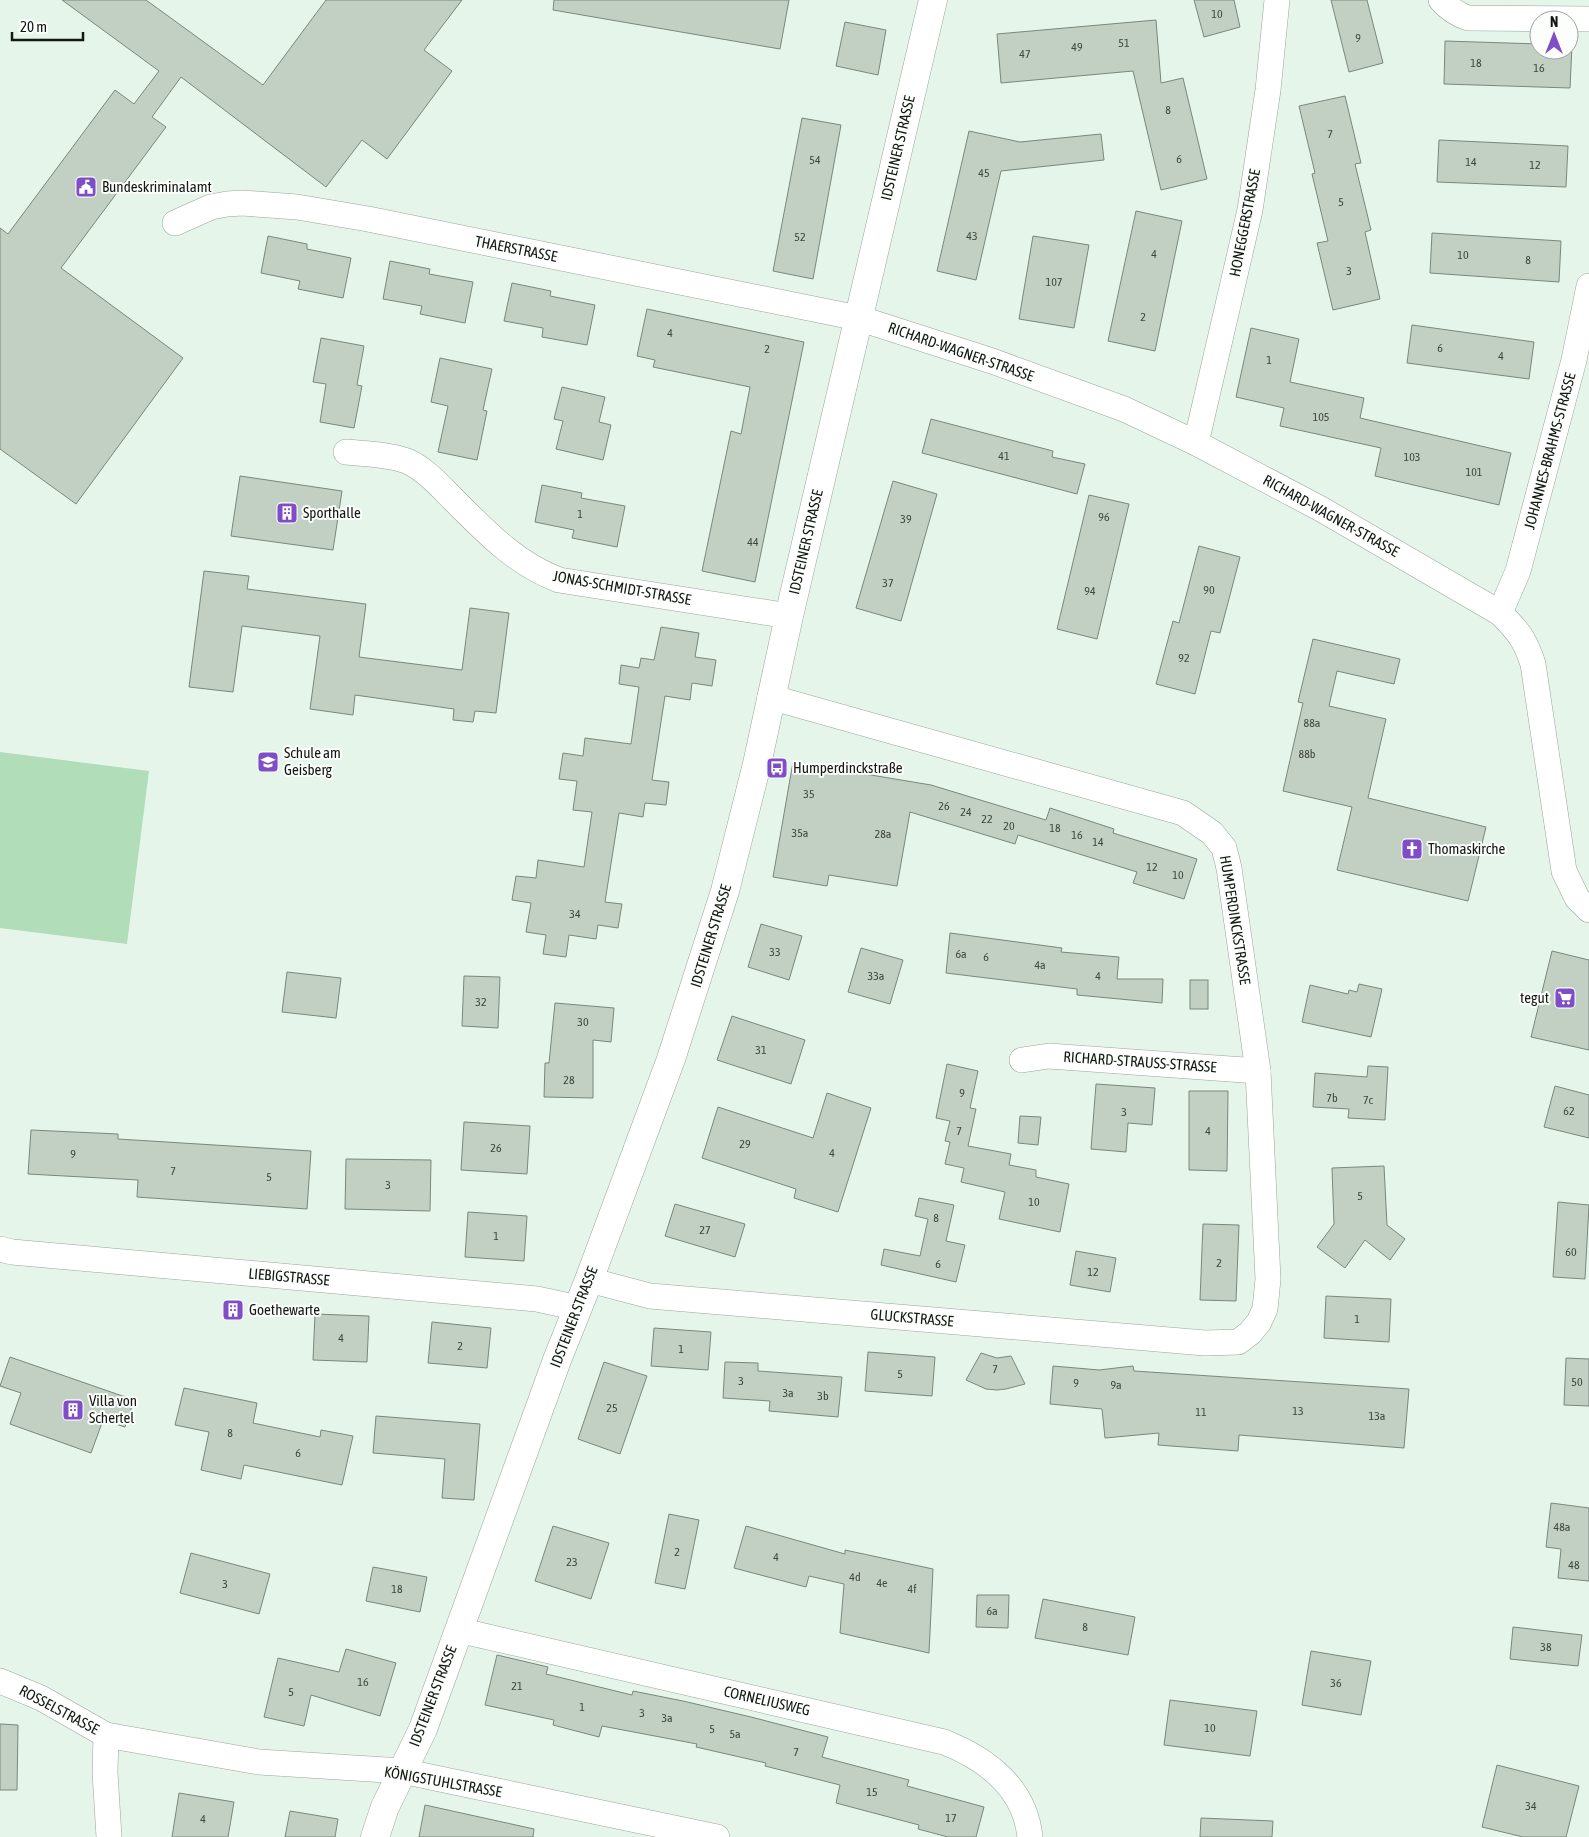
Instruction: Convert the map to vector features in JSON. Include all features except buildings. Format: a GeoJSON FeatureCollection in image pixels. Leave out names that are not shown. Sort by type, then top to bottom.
{"type":"FeatureCollection","features":[{"type":"Feature","properties":{"kind":"street","name":"IDSTEINER STRASSE"},"geometry":{"type":"LineString","coordinates":[[375,1837],[384,1807],[423,1729],[557,1360],[589,1280],[671,1059],[698,977],[739,838],[757,764],[770,697],[933,0]]}},
{"type":"Feature","properties":{"kind":"street","name":"HONEGGERSTRASSE"},"geometry":{"type":"LineString","coordinates":[[1196,443],[1250,210],[1268,90],[1277,0]]}},
{"type":"Feature","properties":{"kind":"street"},"geometry":{"type":"LineString","coordinates":[[1440,0],[1457,15],[1468,18],[1589,20]]}},
{"type":"Feature","properties":{"kind":"street","name":"THAERSTRASSE"},"geometry":{"type":"LineString","coordinates":[[175,223],[211,207],[227,204],[297,207],[368,219],[858,318]]}},
{"type":"Feature","properties":{"kind":"street","name":"JOHANNES-BRAHMS-STRASSE"},"geometry":{"type":"LineString","coordinates":[[1500,613],[1520,562],[1574,360],[1589,286]]}},
{"type":"Feature","properties":{"kind":"street","name":"RICHARD-WAGNER-STRASSE"},"geometry":{"type":"LineString","coordinates":[[858,318],[992,361],[1124,409],[1196,443],[1326,512],[1500,613],[1516,628],[1526,643],[1533,664],[1564,871],[1577,898],[1589,910]]}},
{"type":"Feature","properties":{"kind":"street","name":"JONAS-SCHMIDT-STRASSE"},"geometry":{"type":"LineString","coordinates":[[346,452],[394,458],[408,462],[434,480],[494,539],[526,565],[559,580],[789,616]]}},
{"type":"Feature","properties":{"kind":"street","name":"HUMPERDINCKSTRASSE"},"geometry":{"type":"LineString","coordinates":[[770,697],[1183,813],[1212,833],[1224,848],[1229,868],[1258,1070],[1268,1279],[1265,1309],[1259,1322],[1250,1333],[1238,1342]]}},
{"type":"Feature","properties":{"kind":"street","name":"RICHARD-STRAUSS-STRASSE"},"geometry":{"type":"LineString","coordinates":[[1022,1060],[1049,1056],[1258,1070]]}},
{"type":"Feature","properties":{"kind":"street","name":"LIEBIGSTRASSE"},"geometry":{"type":"LineString","coordinates":[[0,1250],[537,1299],[578,1308]]}},
{"type":"Feature","properties":{"kind":"street","name":"GLUCKSTRASSE"},"geometry":{"type":"LineString","coordinates":[[589,1280],[650,1296],[1205,1343],[1238,1342]]}},
{"type":"Feature","properties":{"kind":"street","name":"CORNELIUSWEG"},"geometry":{"type":"LineString","coordinates":[[458,1630],[944,1742],[972,1754],[1008,1784],[1025,1814],[1030,1837]]}},
{"type":"Feature","properties":{"kind":"street","name":"ROSSELSTRASSE"},"geometry":{"type":"LineString","coordinates":[[0,1681],[41,1698],[106,1736],[105,1772],[109,1837]]}},
{"type":"Feature","properties":{"kind":"street","name":"KÖNIGSTUHLSTRASSE"},"geometry":{"type":"LineString","coordinates":[[106,1736],[259,1762],[402,1771],[717,1837]]}},
{"type":"Feature","properties":{"kind":"green space"},"geometry":{"type":"Polygon","coordinates":[[[0,752],[149,771],[127,944],[0,928],[0,752]]]}},
{"type":"Feature","properties":{"kind":"place","name":"Bundeskriminalamt"},"geometry":{"type":"Point","coordinates":[86,187]}},
{"type":"Feature","properties":{"kind":"place","name":"Sporthalle"},"geometry":{"type":"Point","coordinates":[287,513]}},
{"type":"Feature","properties":{"kind":"place","name":"Schule am Geisberg"},"geometry":{"type":"Point","coordinates":[268,762]}},
{"type":"Feature","properties":{"kind":"place","name":"Humperdinckstraße"},"geometry":{"type":"Point","coordinates":[777,768]}},
{"type":"Feature","properties":{"kind":"place","name":"Thomaskirche"},"geometry":{"type":"Point","coordinates":[1412,849]}},
{"type":"Feature","properties":{"kind":"place","name":"tegut"},"geometry":{"type":"Point","coordinates":[1565,998]}},
{"type":"Feature","properties":{"kind":"place","name":"Goethewarte"},"geometry":{"type":"Point","coordinates":[233,1310]}},
{"type":"Feature","properties":{"kind":"place","name":"Villa von Schertel"},"geometry":{"type":"Point","coordinates":[73,1410]}}]}
